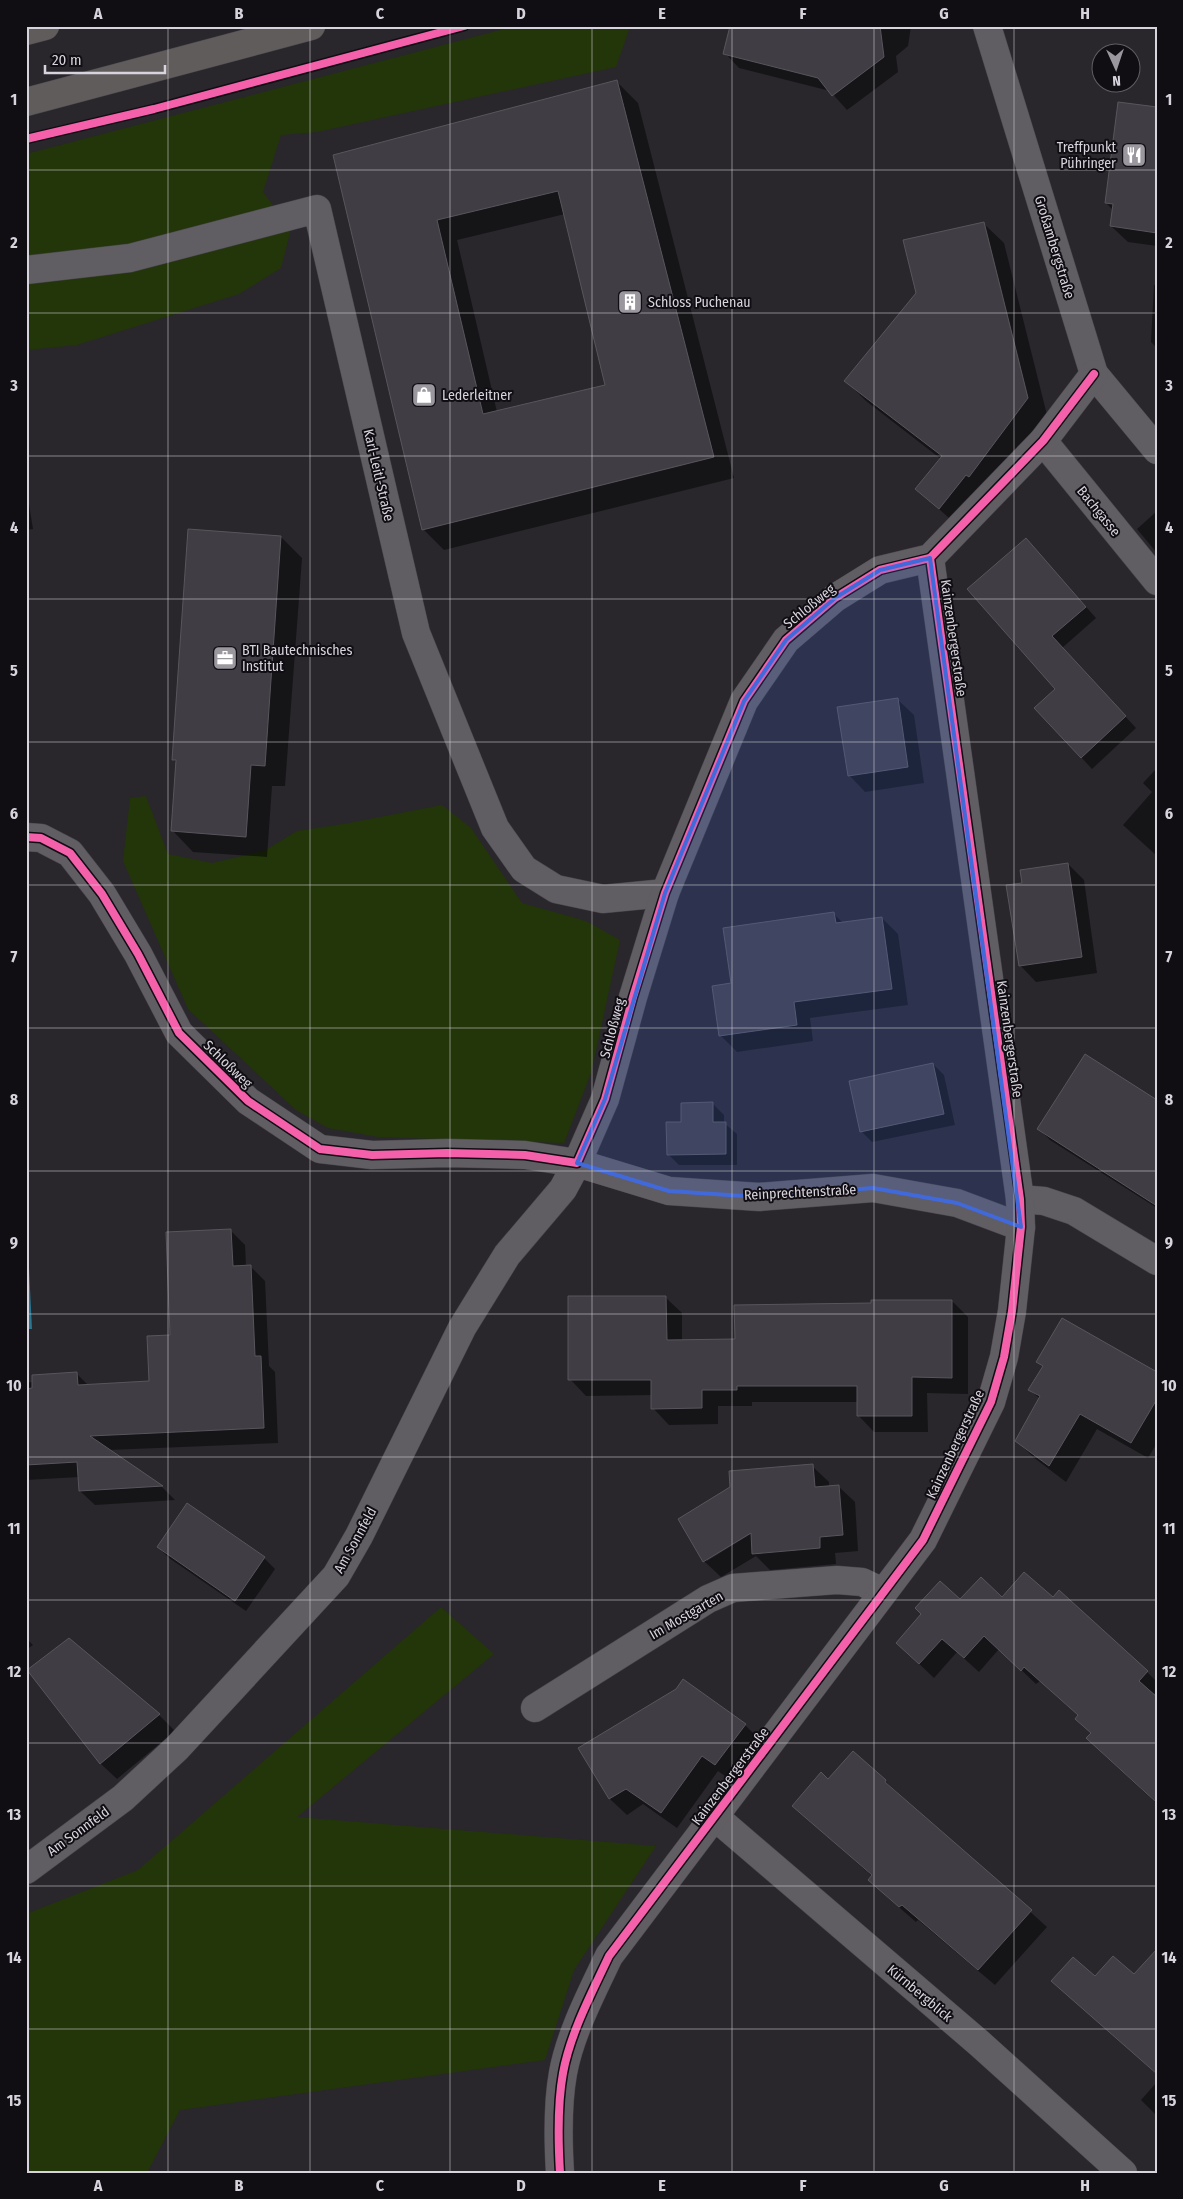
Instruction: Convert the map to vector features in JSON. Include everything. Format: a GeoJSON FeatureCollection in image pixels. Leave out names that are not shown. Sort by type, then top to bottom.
{"type":"FeatureCollection","features":[{"type":"Feature","properties":{"kind":"main road"},"geometry":{"type":"LineString","coordinates":[[26,31],[45,26]]}},
{"type":"Feature","properties":{"kind":"main road"},"geometry":{"type":"LineString","coordinates":[[26,102],[311,26]]}},
{"type":"Feature","properties":{"kind":"street","name":"Großambergstraße"},"geometry":{"type":"LineString","coordinates":[[987,26],[1094,374],[1157,450]]}},
{"type":"Feature","properties":{"kind":"street","name":"Karl-Leitl-Straße"},"geometry":{"type":"LineString","coordinates":[[26,270],[130,258],[317,209],[416,633],[495,828],[524,869],[556,889],[603,899],[665,893]]}},
{"type":"Feature","properties":{"kind":"street"},"geometry":{"type":"LineString","coordinates":[[930,558],[1043,441],[1094,374]]}},
{"type":"Feature","properties":{"kind":"street","name":"Bachgasse"},"geometry":{"type":"LineString","coordinates":[[1043,441],[1157,581]]}},
{"type":"Feature","properties":{"kind":"street","name":"Schloßweg"},"geometry":{"type":"LineString","coordinates":[[26,837],[41,838],[70,853],[102,894],[138,954],[179,1033],[248,1101],[320,1149],[372,1156],[447,1154],[526,1155],[577,1163],[605,1099],[665,893],[744,701],[786,640],[835,598],[880,570],[930,558]]}},
{"type":"Feature","properties":{"kind":"street","name":"Kainzenbergerstraße"},"geometry":{"type":"LineString","coordinates":[[560,2173],[558,2131],[563,2072],[582,2014],[609,1956],[923,1540],[991,1402],[1004,1357],[1012,1311],[1021,1227],[1020,1199],[930,558]]}},
{"type":"Feature","properties":{"kind":"street","name":"Reinprechtenstraße"},"geometry":{"type":"LineString","coordinates":[[577,1163],[669,1191],[759,1197],[873,1188],[956,1203],[1021,1227]]}},
{"type":"Feature","properties":{"kind":"street","name":"Am Sonnfeld"},"geometry":{"type":"LineString","coordinates":[[26,1870],[123,1798],[177,1748],[336,1576],[359,1536],[462,1328],[507,1255],[563,1189],[577,1163]]}},
{"type":"Feature","properties":{"kind":"street"},"geometry":{"type":"LineString","coordinates":[[1020,1199],[1044,1201],[1074,1211],[1157,1261]]}},
{"type":"Feature","properties":{"kind":"street","name":"Im Mostgarten"},"geometry":{"type":"LineString","coordinates":[[535,1708],[708,1599],[733,1588],[837,1580],[862,1582],[883,1592]]}},
{"type":"Feature","properties":{"kind":"street","name":"Kürnbergblick"},"geometry":{"type":"LineString","coordinates":[[714,1816],[979,2043],[1123,2173]]}},
{"type":"Feature","properties":{"kind":"highlighted area"},"geometry":{"type":"Polygon","coordinates":[[[930,558],[1021,1227],[957,1203],[873,1188],[759,1197],[669,1191],[577,1163],[605,1099],[665,893],[744,701],[786,640],[835,598],[880,570],[930,558]]]}},
{"type":"Feature","properties":{"kind":"green space"},"geometry":{"type":"Polygon","coordinates":[[[516,26],[630,27],[616,67],[317,132],[281,135],[263,192],[291,229],[281,268],[239,294],[77,345],[26,350],[26,154],[516,26]]]}},
{"type":"Feature","properties":{"kind":"green space"},"geometry":{"type":"Polygon","coordinates":[[[146,796],[168,854],[212,863],[264,851],[297,831],[442,805],[471,828],[522,903],[586,921],[620,940],[591,1073],[564,1143],[378,1137],[328,1128],[296,1110],[188,1009],[123,861],[130,798],[146,796]]]}},
{"type":"Feature","properties":{"kind":"green space"},"geometry":{"type":"Polygon","coordinates":[[[441,1607],[494,1654],[297,1817],[656,1846],[574,1970],[545,2060],[180,2110],[147,2173],[26,2173],[26,1914],[138,1870],[441,1607]]]}},
{"type":"Feature","properties":{"kind":"water"},"geometry":{"type":"Polygon","coordinates":[[[29,1268],[32,1329],[26,1329],[26,1269],[29,1268]]]}},
{"type":"Feature","properties":{"kind":"building"},"geometry":{"type":"Polygon","coordinates":[[[730,26],[880,26],[884,57],[832,96],[818,78],[723,54],[730,26]]]}},
{"type":"Feature","properties":{"kind":"building","name":"Schloss Puchenau"},"geometry":{"type":"Polygon","coordinates":[[[617,80],[714,457],[422,530],[333,155],[617,80]],[[558,191],[437,220],[483,414],[605,385],[558,191]]]}},
{"type":"Feature","properties":{"kind":"building","name":"Treffpunkt Pühringer"},"geometry":{"type":"Polygon","coordinates":[[[1118,102],[1157,107],[1157,233],[1110,226],[1113,204],[1105,203],[1118,102]]]}},
{"type":"Feature","properties":{"kind":"building"},"geometry":{"type":"Polygon","coordinates":[[[984,222],[1028,398],[969,477],[966,475],[939,509],[915,489],[942,456],[844,381],[916,293],[903,240],[984,222]]]}},
{"type":"Feature","properties":{"kind":"building"},"geometry":{"type":"Polygon","coordinates":[[[188,529],[281,536],[265,766],[251,765],[246,837],[171,831],[176,760],[172,760],[188,529]]]}},
{"type":"Feature","properties":{"kind":"building"},"geometry":{"type":"Polygon","coordinates":[[[1026,538],[1086,607],[1052,636],[1126,716],[1081,758],[1034,708],[1055,689],[967,589],[1026,538]]]}},
{"type":"Feature","properties":{"kind":"building"},"geometry":{"type":"Polygon","coordinates":[[[898,698],[908,767],[848,776],[837,707],[898,698]]]}},
{"type":"Feature","properties":{"kind":"building"},"geometry":{"type":"Polygon","coordinates":[[[1068,863],[1082,957],[1019,966],[1006,885],[1022,883],[1020,870],[1068,863]]]}},
{"type":"Feature","properties":{"kind":"building"},"geometry":{"type":"Polygon","coordinates":[[[834,912],[836,923],[882,917],[892,989],[794,1002],[797,1025],[719,1036],[712,986],[731,983],[723,928],[834,912]]]}},
{"type":"Feature","properties":{"kind":"building"},"geometry":{"type":"Polygon","coordinates":[[[1085,1054],[1157,1100],[1157,1206],[1037,1129],[1085,1054]]]}},
{"type":"Feature","properties":{"kind":"building"},"geometry":{"type":"Polygon","coordinates":[[[933,1063],[944,1114],[860,1132],[849,1081],[933,1063]]]}},
{"type":"Feature","properties":{"kind":"building"},"geometry":{"type":"Polygon","coordinates":[[[713,1102],[713,1122],[726,1122],[726,1154],[667,1155],[666,1122],[681,1122],[681,1103],[713,1102]]]}},
{"type":"Feature","properties":{"kind":"building"},"geometry":{"type":"Polygon","coordinates":[[[231,1229],[233,1266],[251,1265],[255,1356],[261,1356],[264,1428],[90,1436],[163,1486],[79,1491],[77,1462],[26,1465],[26,1389],[32,1388],[32,1375],[77,1372],[78,1385],[149,1381],[147,1336],[170,1335],[166,1232],[231,1229]]]}},
{"type":"Feature","properties":{"kind":"building"},"geometry":{"type":"Polygon","coordinates":[[[568,1296],[666,1296],[667,1340],[735,1339],[734,1305],[871,1303],[871,1300],[952,1300],[952,1378],[912,1377],[912,1416],[857,1416],[857,1386],[737,1386],[737,1390],[702,1390],[702,1408],[651,1409],[651,1380],[568,1380],[568,1296]]]}},
{"type":"Feature","properties":{"kind":"building"},"geometry":{"type":"Polygon","coordinates":[[[1062,1318],[1157,1372],[1157,1399],[1131,1443],[1080,1414],[1049,1466],[1015,1441],[1040,1396],[1028,1390],[1043,1366],[1036,1362],[1062,1318]]]}},
{"type":"Feature","properties":{"kind":"building"},"geometry":{"type":"Polygon","coordinates":[[[813,1464],[815,1487],[839,1485],[843,1535],[820,1537],[820,1548],[752,1554],[751,1533],[703,1562],[678,1519],[730,1487],[729,1471],[813,1464]]]}},
{"type":"Feature","properties":{"kind":"building"},"geometry":{"type":"Polygon","coordinates":[[[187,1503],[265,1557],[235,1601],[157,1547],[187,1503]]]}},
{"type":"Feature","properties":{"kind":"building"},"geometry":{"type":"Polygon","coordinates":[[[1024,1572],[1053,1597],[1059,1590],[1148,1671],[1139,1681],[1157,1697],[1157,1803],[1086,1738],[1091,1733],[1075,1719],[1078,1715],[1024,1667],[1021,1671],[984,1636],[964,1658],[942,1639],[919,1664],[896,1643],[921,1614],[915,1608],[940,1581],[960,1599],[981,1577],[1002,1597],[1024,1572]]]}},
{"type":"Feature","properties":{"kind":"building"},"geometry":{"type":"Polygon","coordinates":[[[69,1638],[160,1714],[100,1764],[27,1670],[69,1638]]]}},
{"type":"Feature","properties":{"kind":"building"},"geometry":{"type":"Polygon","coordinates":[[[683,1679],[746,1724],[715,1765],[702,1756],[661,1813],[626,1789],[609,1799],[578,1748],[676,1689],[683,1679]]]}},
{"type":"Feature","properties":{"kind":"building"},"geometry":{"type":"Polygon","coordinates":[[[853,1751],[886,1780],[885,1782],[1032,1910],[978,1970],[902,1905],[899,1907],[868,1880],[872,1875],[792,1806],[821,1772],[828,1779],[853,1751]]]}},
{"type":"Feature","properties":{"kind":"building"},"geometry":{"type":"Polygon","coordinates":[[[1157,1949],[1157,2074],[1051,1981],[1073,1957],[1095,1976],[1113,1956],[1134,1974],[1157,1949]]]}},
{"type":"Feature","properties":{"kind":"cycle path"},"geometry":{"type":"LineString","coordinates":[[26,139],[154,109],[464,26]]}},
{"type":"Feature","properties":{"kind":"cycle path"},"geometry":{"type":"LineString","coordinates":[[26,837],[41,838],[70,853],[102,894],[138,954],[179,1033],[248,1101],[320,1149],[372,1155],[447,1153],[525,1155],[577,1163],[605,1099],[633,997],[665,893],[744,701],[786,640],[835,598],[880,570],[930,558],[1043,441],[1094,374]]}},
{"type":"Feature","properties":{"kind":"cycle path"},"geometry":{"type":"LineString","coordinates":[[560,2173],[559,2110],[566,2058],[582,2013],[609,1956],[923,1540],[991,1402],[1004,1357],[1012,1311],[1021,1227],[1020,1199],[930,558]]}},
{"type":"Feature","properties":{"kind":"place","name":"Treffpunkt Pühringer"},"geometry":{"type":"Point","coordinates":[1134,155]}},
{"type":"Feature","properties":{"kind":"place","name":"Schloss Puchenau"},"geometry":{"type":"Point","coordinates":[630,302]}},
{"type":"Feature","properties":{"kind":"place","name":"Lederleitner"},"geometry":{"type":"Point","coordinates":[424,395]}},
{"type":"Feature","properties":{"kind":"place","name":"BTI Bautechnisches Institut"},"geometry":{"type":"Point","coordinates":[225,658]}}]}
